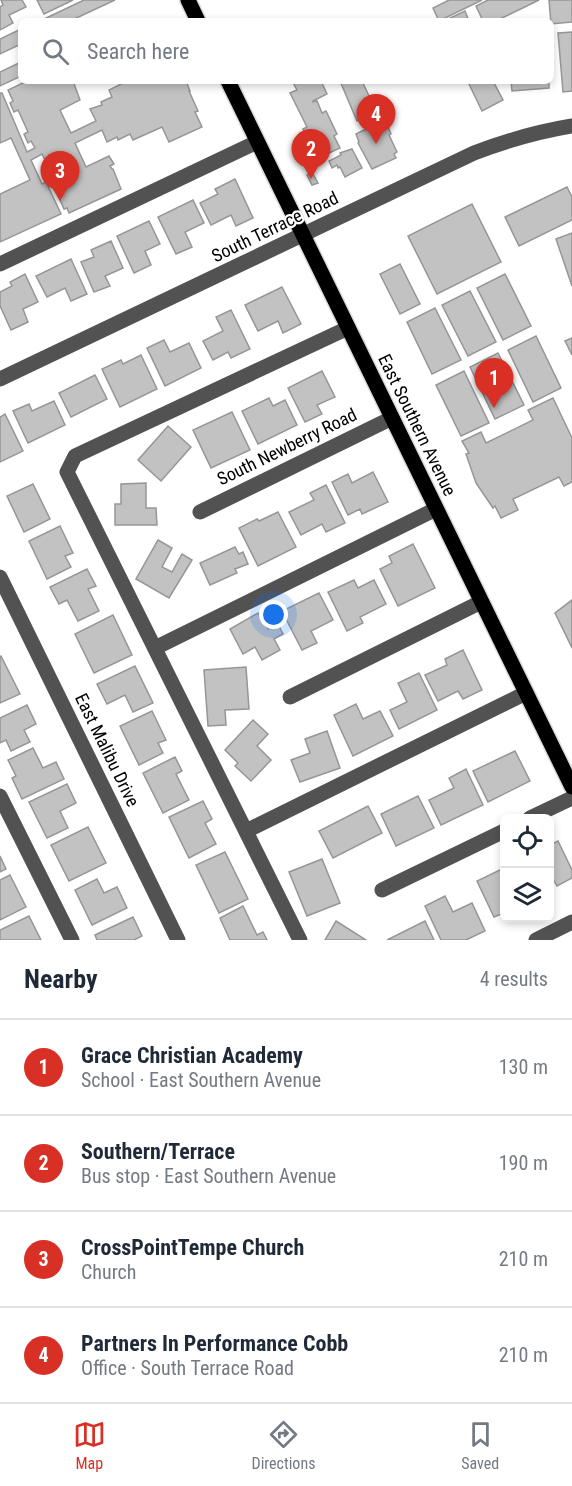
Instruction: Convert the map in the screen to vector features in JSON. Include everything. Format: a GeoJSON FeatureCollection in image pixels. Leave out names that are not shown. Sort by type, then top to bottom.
{"type":"FeatureCollection","features":[{"type":"Feature","properties":{"kind":"main road"},"geometry":{"type":"LineString","coordinates":[[188,0],[197,18]]}},
{"type":"Feature","properties":{"kind":"main road","name":"East Southern Avenue"},"geometry":{"type":"LineString","coordinates":[[229,84],[572,787]]}},
{"type":"Feature","properties":{"kind":"street","name":"South Terrace Road"},"geometry":{"type":"LineString","coordinates":[[0,379],[433,172],[521,136],[572,126]]}},
{"type":"Feature","properties":{"kind":"street"},"geometry":{"type":"LineString","coordinates":[[0,264],[257,142]]}},
{"type":"Feature","properties":{"kind":"street"},"geometry":{"type":"LineString","coordinates":[[300,940],[67,472],[75,456],[348,328]]}},
{"type":"Feature","properties":{"kind":"street","name":"South Newberry Road"},"geometry":{"type":"LineString","coordinates":[[200,512],[392,418]]}},
{"type":"Feature","properties":{"kind":"street"},"geometry":{"type":"LineString","coordinates":[[155,648],[436,509]]}},
{"type":"Feature","properties":{"kind":"street","name":"East Malibu Drive"},"geometry":{"type":"LineString","coordinates":[[0,578],[178,940]]}},
{"type":"Feature","properties":{"kind":"street"},"geometry":{"type":"LineString","coordinates":[[290,697],[481,602]]}},
{"type":"Feature","properties":{"kind":"street"},"geometry":{"type":"LineString","coordinates":[[246,831],[526,693]]}},
{"type":"Feature","properties":{"kind":"street"},"geometry":{"type":"LineString","coordinates":[[0,796],[72,940]]}},
{"type":"Feature","properties":{"kind":"street"},"geometry":{"type":"LineString","coordinates":[[540,814],[572,798]]}},
{"type":"Feature","properties":{"kind":"street"},"geometry":{"type":"LineString","coordinates":[[382,890],[500,833]]}},
{"type":"Feature","properties":{"kind":"street"},"geometry":{"type":"LineString","coordinates":[[536,940],[572,922]]}},
{"type":"Feature","properties":{"kind":"building"},"geometry":{"type":"Polygon","coordinates":[[[1,0],[22,0],[26,7],[9,15],[13,23],[0,30],[0,7],[3,5],[1,0]]]}},
{"type":"Feature","properties":{"kind":"building"},"geometry":{"type":"Polygon","coordinates":[[[37,0],[73,0],[44,14],[37,0]]]}},
{"type":"Feature","properties":{"kind":"building"},"geometry":{"type":"Polygon","coordinates":[[[84,0],[115,0],[76,18],[46,18],[84,0]]]}},
{"type":"Feature","properties":{"kind":"building"},"geometry":{"type":"Polygon","coordinates":[[[449,0],[482,0],[445,18],[438,18],[433,8],[449,0]]]}},
{"type":"Feature","properties":{"kind":"building"},"geometry":{"type":"Polygon","coordinates":[[[488,0],[539,0],[502,18],[482,18],[476,6],[488,0]]]}},
{"type":"Feature","properties":{"kind":"building"},"geometry":{"type":"Polygon","coordinates":[[[549,0],[572,0],[572,22],[554,24],[554,18],[550,18],[549,0]]]}},
{"type":"Feature","properties":{"kind":"building"},"geometry":{"type":"Polygon","coordinates":[[[465,11],[468,18],[450,18],[465,11]]]}},
{"type":"Feature","properties":{"kind":"building"},"geometry":{"type":"Polygon","coordinates":[[[18,30],[18,45],[0,54],[0,39],[18,30]]]}},
{"type":"Feature","properties":{"kind":"building"},"geometry":{"type":"Polygon","coordinates":[[[572,32],[572,91],[563,92],[558,33],[572,32]]]}},
{"type":"Feature","properties":{"kind":"building"},"geometry":{"type":"Polygon","coordinates":[[[18,63],[18,77],[0,86],[0,72],[18,63]]]}},
{"type":"Feature","properties":{"kind":"building"},"geometry":{"type":"Polygon","coordinates":[[[21,84],[74,84],[80,100],[60,110],[71,133],[96,121],[90,109],[102,105],[101,102],[112,97],[109,90],[121,84],[187,84],[202,127],[169,142],[162,127],[133,140],[130,134],[107,142],[102,130],[75,143],[86,167],[109,156],[114,164],[110,166],[121,189],[69,213],[67,208],[64,209],[53,178],[49,179],[45,169],[49,168],[42,154],[31,160],[42,184],[46,182],[61,214],[0,242],[0,194],[30,180],[11,138],[0,143],[0,93],[2,93],[27,152],[35,148],[31,141],[28,143],[24,134],[28,132],[18,110],[14,112],[10,103],[13,101],[8,90],[21,84]]]}},
{"type":"Feature","properties":{"kind":"building"},"geometry":{"type":"Polygon","coordinates":[[[294,84],[322,84],[327,94],[313,102],[317,101],[322,113],[326,111],[337,134],[334,136],[340,148],[323,156],[318,146],[315,148],[313,139],[309,141],[303,129],[307,127],[290,93],[297,90],[294,84]]]}},
{"type":"Feature","properties":{"kind":"building"},"geometry":{"type":"Polygon","coordinates":[[[341,84],[363,84],[378,115],[357,121],[341,84]]]}},
{"type":"Feature","properties":{"kind":"building"},"geometry":{"type":"Polygon","coordinates":[[[469,84],[495,84],[503,100],[482,111],[469,84]]]}},
{"type":"Feature","properties":{"kind":"building"},"geometry":{"type":"Polygon","coordinates":[[[511,84],[549,84],[549,88],[512,91],[511,84]]]}},
{"type":"Feature","properties":{"kind":"building"},"geometry":{"type":"Polygon","coordinates":[[[385,120],[397,152],[394,154],[396,158],[372,169],[358,143],[356,134],[385,120]]]}},
{"type":"Feature","properties":{"kind":"building"},"geometry":{"type":"Polygon","coordinates":[[[352,149],[362,168],[345,177],[340,167],[338,168],[337,165],[332,168],[329,161],[341,155],[340,153],[352,149]]]}},
{"type":"Feature","properties":{"kind":"building"},"geometry":{"type":"Polygon","coordinates":[[[312,172],[318,183],[312,185],[307,175],[312,172]]]}},
{"type":"Feature","properties":{"kind":"building"},"geometry":{"type":"Polygon","coordinates":[[[235,179],[253,218],[236,226],[231,215],[211,225],[200,203],[218,194],[215,189],[235,179]]]}},
{"type":"Feature","properties":{"kind":"building"},"geometry":{"type":"Polygon","coordinates":[[[567,187],[572,197],[572,220],[519,246],[505,217],[567,187]]]}},
{"type":"Feature","properties":{"kind":"building"},"geometry":{"type":"Polygon","coordinates":[[[193,200],[204,223],[185,232],[192,247],[176,254],[158,217],[193,200]]]}},
{"type":"Feature","properties":{"kind":"building"},"geometry":{"type":"Polygon","coordinates":[[[472,204],[501,262],[437,294],[408,236],[472,204]]]}},
{"type":"Feature","properties":{"kind":"building"},"geometry":{"type":"Polygon","coordinates":[[[149,221],[160,244],[145,251],[151,265],[134,273],[117,236],[149,221]]]}},
{"type":"Feature","properties":{"kind":"building"},"geometry":{"type":"Polygon","coordinates":[[[572,233],[572,286],[556,239],[572,233]]]}},
{"type":"Feature","properties":{"kind":"building"},"geometry":{"type":"Polygon","coordinates":[[[111,241],[123,268],[105,276],[110,286],[94,292],[81,262],[94,257],[91,250],[111,241]]]}},
{"type":"Feature","properties":{"kind":"building"},"geometry":{"type":"Polygon","coordinates":[[[71,259],[87,294],[71,301],[65,288],[47,297],[36,276],[71,259]]]}},
{"type":"Feature","properties":{"kind":"building"},"geometry":{"type":"Polygon","coordinates":[[[400,264],[420,304],[400,314],[380,274],[400,264]]]}},
{"type":"Feature","properties":{"kind":"building"},"geometry":{"type":"Polygon","coordinates":[[[25,274],[38,302],[23,309],[28,322],[11,330],[0,306],[0,292],[12,286],[10,282],[25,274]]]}},
{"type":"Feature","properties":{"kind":"building"},"geometry":{"type":"Polygon","coordinates":[[[505,274],[531,326],[503,340],[477,288],[505,274]]]}},
{"type":"Feature","properties":{"kind":"building"},"geometry":{"type":"Polygon","coordinates":[[[282,287],[301,324],[283,333],[278,321],[258,331],[245,305],[282,287]]]}},
{"type":"Feature","properties":{"kind":"building"},"geometry":{"type":"Polygon","coordinates":[[[470,291],[496,342],[468,356],[442,305],[470,291]]]}},
{"type":"Feature","properties":{"kind":"building"},"geometry":{"type":"Polygon","coordinates":[[[435,308],[461,360],[432,374],[407,322],[435,308]]]}},
{"type":"Feature","properties":{"kind":"building"},"geometry":{"type":"Polygon","coordinates":[[[231,310],[250,349],[231,358],[228,352],[213,360],[203,341],[223,331],[216,317],[231,310]]]}},
{"type":"Feature","properties":{"kind":"building"},"geometry":{"type":"Polygon","coordinates":[[[536,336],[561,388],[533,402],[508,350],[536,336]]]}},
{"type":"Feature","properties":{"kind":"building"},"geometry":{"type":"Polygon","coordinates":[[[572,338],[572,355],[565,341],[572,338]]]}},
{"type":"Feature","properties":{"kind":"building"},"geometry":{"type":"Polygon","coordinates":[[[164,340],[170,352],[189,343],[201,368],[165,386],[147,348],[164,340]]]}},
{"type":"Feature","properties":{"kind":"building"},"geometry":{"type":"Polygon","coordinates":[[[498,353],[524,405],[495,419],[470,367],[498,353]]]}},
{"type":"Feature","properties":{"kind":"building"},"geometry":{"type":"Polygon","coordinates":[[[141,355],[157,389],[120,407],[102,369],[121,360],[123,364],[141,355]]]}},
{"type":"Feature","properties":{"kind":"building"},"geometry":{"type":"Polygon","coordinates":[[[322,371],[335,397],[317,405],[322,414],[305,422],[288,388],[322,371]]]}},
{"type":"Feature","properties":{"kind":"building"},"geometry":{"type":"Polygon","coordinates":[[[464,371],[489,423],[461,436],[436,385],[464,371]]]}},
{"type":"Feature","properties":{"kind":"building"},"geometry":{"type":"Polygon","coordinates":[[[95,375],[107,399],[71,417],[59,393],[95,375]]]}},
{"type":"Feature","properties":{"kind":"building"},"geometry":{"type":"Polygon","coordinates":[[[269,398],[273,406],[285,400],[297,425],[258,444],[242,411],[269,398]]]}},
{"type":"Feature","properties":{"kind":"building"},"geometry":{"type":"Polygon","coordinates":[[[553,398],[572,438],[572,482],[564,486],[559,477],[513,499],[518,510],[501,518],[495,506],[493,508],[476,483],[466,454],[469,453],[462,441],[481,432],[486,443],[533,420],[528,410],[553,398]]]}},
{"type":"Feature","properties":{"kind":"building"},"geometry":{"type":"Polygon","coordinates":[[[54,401],[65,425],[28,443],[13,411],[29,404],[32,411],[54,401]]]}},
{"type":"Feature","properties":{"kind":"building"},"geometry":{"type":"Polygon","coordinates":[[[232,412],[250,450],[211,468],[193,430],[232,412]]]}},
{"type":"Feature","properties":{"kind":"building"},"geometry":{"type":"Polygon","coordinates":[[[5,414],[23,451],[0,462],[0,417],[5,414]]]}},
{"type":"Feature","properties":{"kind":"building"},"geometry":{"type":"Polygon","coordinates":[[[168,426],[191,447],[161,481],[138,460],[168,426]]]}},
{"type":"Feature","properties":{"kind":"building"},"geometry":{"type":"Polygon","coordinates":[[[373,472],[388,502],[362,514],[360,509],[348,515],[332,482],[348,474],[352,483],[373,472]]]}},
{"type":"Feature","properties":{"kind":"building"},"geometry":{"type":"Polygon","coordinates":[[[146,483],[146,508],[156,508],[157,525],[115,525],[115,504],[121,504],[121,484],[146,483]]]}},
{"type":"Feature","properties":{"kind":"building"},"geometry":{"type":"Polygon","coordinates":[[[33,484],[50,519],[24,532],[7,496],[33,484]]]}},
{"type":"Feature","properties":{"kind":"building"},"geometry":{"type":"Polygon","coordinates":[[[326,485],[345,523],[326,532],[322,524],[301,535],[289,512],[314,500],[310,493],[326,485]]]}},
{"type":"Feature","properties":{"kind":"building"},"geometry":{"type":"Polygon","coordinates":[[[278,512],[296,547],[258,566],[239,528],[278,512]]]}},
{"type":"Feature","properties":{"kind":"building"},"geometry":{"type":"Polygon","coordinates":[[[60,526],[73,553],[65,556],[71,567],[47,579],[29,541],[60,526]]]}},
{"type":"Feature","properties":{"kind":"building"},"geometry":{"type":"Polygon","coordinates":[[[158,540],[172,548],[162,567],[172,572],[182,554],[192,560],[169,598],[136,579],[158,540]]]}},
{"type":"Feature","properties":{"kind":"building"},"geometry":{"type":"Polygon","coordinates":[[[413,544],[435,588],[398,606],[380,569],[392,563],[389,556],[413,544]]]}},
{"type":"Feature","properties":{"kind":"building"},"geometry":{"type":"Polygon","coordinates":[[[235,547],[239,554],[243,552],[248,564],[235,569],[237,573],[210,585],[200,563],[235,547]]]}},
{"type":"Feature","properties":{"kind":"building"},"geometry":{"type":"Polygon","coordinates":[[[87,569],[96,586],[88,589],[99,611],[78,621],[67,600],[59,604],[50,587],[87,569]]]}},
{"type":"Feature","properties":{"kind":"building"},"geometry":{"type":"Polygon","coordinates":[[[354,580],[358,588],[374,580],[386,604],[360,617],[363,623],[347,631],[328,592],[354,580]]]}},
{"type":"Feature","properties":{"kind":"building"},"geometry":{"type":"Polygon","coordinates":[[[319,593],[333,620],[311,631],[317,643],[302,650],[282,611],[319,593]]]}},
{"type":"Feature","properties":{"kind":"building"},"geometry":{"type":"Polygon","coordinates":[[[572,600],[572,648],[555,613],[572,600]]]}},
{"type":"Feature","properties":{"kind":"building"},"geometry":{"type":"Polygon","coordinates":[[[258,613],[268,629],[278,624],[283,634],[274,639],[280,650],[262,660],[255,647],[243,654],[230,629],[258,613]]]}},
{"type":"Feature","properties":{"kind":"building"},"geometry":{"type":"Polygon","coordinates":[[[113,615],[132,655],[94,673],[75,634],[113,615]]]}},
{"type":"Feature","properties":{"kind":"building"},"geometry":{"type":"Polygon","coordinates":[[[463,650],[482,690],[463,699],[458,691],[438,701],[425,675],[447,665],[445,659],[463,650]]]}},
{"type":"Feature","properties":{"kind":"building"},"geometry":{"type":"Polygon","coordinates":[[[0,657],[20,694],[0,703],[0,657]]]}},
{"type":"Feature","properties":{"kind":"building"},"geometry":{"type":"Polygon","coordinates":[[[135,666],[153,703],[133,712],[125,695],[107,704],[97,684],[135,666]]]}},
{"type":"Feature","properties":{"kind":"building"},"geometry":{"type":"Polygon","coordinates":[[[246,667],[249,709],[225,710],[226,725],[208,726],[204,670],[246,667]]]}},
{"type":"Feature","properties":{"kind":"building"},"geometry":{"type":"Polygon","coordinates":[[[419,673],[437,710],[399,729],[390,710],[407,702],[398,683],[419,673]]]}},
{"type":"Feature","properties":{"kind":"building"},"geometry":{"type":"Polygon","coordinates":[[[356,704],[363,719],[380,711],[393,736],[353,756],[334,715],[356,704]]]}},
{"type":"Feature","properties":{"kind":"building"},"geometry":{"type":"Polygon","coordinates":[[[27,705],[36,724],[24,730],[30,742],[11,751],[6,740],[0,743],[0,718],[27,705]]]}},
{"type":"Feature","properties":{"kind":"building"},"geometry":{"type":"Polygon","coordinates":[[[152,711],[166,740],[158,743],[163,753],[139,765],[120,726],[152,711]]]}},
{"type":"Feature","properties":{"kind":"building"},"geometry":{"type":"Polygon","coordinates":[[[253,720],[268,734],[257,746],[271,760],[251,781],[235,766],[238,763],[225,750],[253,720]]]}},
{"type":"Feature","properties":{"kind":"building"},"geometry":{"type":"Polygon","coordinates":[[[327,731],[340,768],[300,782],[291,760],[310,753],[305,739],[327,731]]]}},
{"type":"Feature","properties":{"kind":"building"},"geometry":{"type":"Polygon","coordinates":[[[33,748],[43,768],[56,762],[64,779],[22,799],[12,778],[16,776],[8,760],[33,748]]]}},
{"type":"Feature","properties":{"kind":"building"},"geometry":{"type":"Polygon","coordinates":[[[515,751],[530,781],[488,802],[473,771],[515,751]]]}},
{"type":"Feature","properties":{"kind":"building"},"geometry":{"type":"Polygon","coordinates":[[[175,757],[182,771],[176,774],[189,800],[163,813],[143,773],[175,757]]]}},
{"type":"Feature","properties":{"kind":"building"},"geometry":{"type":"Polygon","coordinates":[[[466,769],[483,805],[441,825],[429,800],[454,788],[449,778],[466,769]]]}},
{"type":"Feature","properties":{"kind":"building"},"geometry":{"type":"Polygon","coordinates":[[[67,784],[76,803],[60,811],[68,828],[47,838],[29,802],[67,784]]]}},
{"type":"Feature","properties":{"kind":"building"},"geometry":{"type":"Polygon","coordinates":[[[418,796],[434,828],[396,846],[381,814],[418,796]]]}},
{"type":"Feature","properties":{"kind":"building"},"geometry":{"type":"Polygon","coordinates":[[[203,801],[212,819],[205,823],[216,844],[189,858],[169,817],[203,801]]]}},
{"type":"Feature","properties":{"kind":"building"},"geometry":{"type":"Polygon","coordinates":[[[368,806],[382,833],[333,858],[319,831],[368,806]]]}},
{"type":"Feature","properties":{"kind":"building"},"geometry":{"type":"Polygon","coordinates":[[[88,827],[106,863],[69,881],[51,845],[88,827]]]}},
{"type":"Feature","properties":{"kind":"building"},"geometry":{"type":"Polygon","coordinates":[[[558,841],[572,870],[572,878],[557,886],[554,881],[554,843],[558,841]]]}},
{"type":"Feature","properties":{"kind":"building"},"geometry":{"type":"Polygon","coordinates":[[[225,852],[248,899],[219,913],[196,865],[225,852]]]}},
{"type":"Feature","properties":{"kind":"building"},"geometry":{"type":"Polygon","coordinates":[[[0,856],[6,869],[0,872],[0,856]]]}},
{"type":"Feature","properties":{"kind":"building"},"geometry":{"type":"Polygon","coordinates":[[[322,859],[340,903],[307,916],[289,872],[322,859]]]}},
{"type":"Feature","properties":{"kind":"building"},"geometry":{"type":"Polygon","coordinates":[[[500,870],[500,915],[494,917],[477,881],[500,870]]]}},
{"type":"Feature","properties":{"kind":"building"},"geometry":{"type":"Polygon","coordinates":[[[10,875],[26,907],[0,920],[0,880],[10,875]]]}},
{"type":"Feature","properties":{"kind":"building"},"geometry":{"type":"Polygon","coordinates":[[[97,879],[104,893],[117,887],[127,908],[92,925],[75,890],[97,879]]]}},
{"type":"Feature","properties":{"kind":"building"},"geometry":{"type":"Polygon","coordinates":[[[445,896],[453,912],[472,903],[485,931],[466,940],[441,940],[425,906],[445,896]]]}},
{"type":"Feature","properties":{"kind":"building"},"geometry":{"type":"Polygon","coordinates":[[[243,906],[257,935],[263,932],[267,940],[230,940],[220,918],[243,906]]]}},
{"type":"Feature","properties":{"kind":"building"},"geometry":{"type":"Polygon","coordinates":[[[29,916],[41,940],[0,940],[0,930],[29,916]]]}},
{"type":"Feature","properties":{"kind":"building"},"geometry":{"type":"Polygon","coordinates":[[[133,917],[142,936],[134,940],[97,940],[95,935],[133,917]]]}},
{"type":"Feature","properties":{"kind":"building"},"geometry":{"type":"Polygon","coordinates":[[[336,921],[366,940],[325,940],[336,921]]]}},
{"type":"Feature","properties":{"kind":"building"},"geometry":{"type":"Polygon","coordinates":[[[425,921],[434,940],[387,940],[425,921]]]}},
{"type":"Feature","properties":{"kind":"place","name":"Partners In Performance Cobb"},"geometry":{"type":"Point","coordinates":[376,144]}},
{"type":"Feature","properties":{"kind":"place","name":"Southern/Terrace"},"geometry":{"type":"Point","coordinates":[311,179]}},
{"type":"Feature","properties":{"kind":"place","name":"CrossPointTempe Church"},"geometry":{"type":"Point","coordinates":[60,201]}},
{"type":"Feature","properties":{"kind":"place","name":"Grace Christian Academy"},"geometry":{"type":"Point","coordinates":[494,408]}}]}
